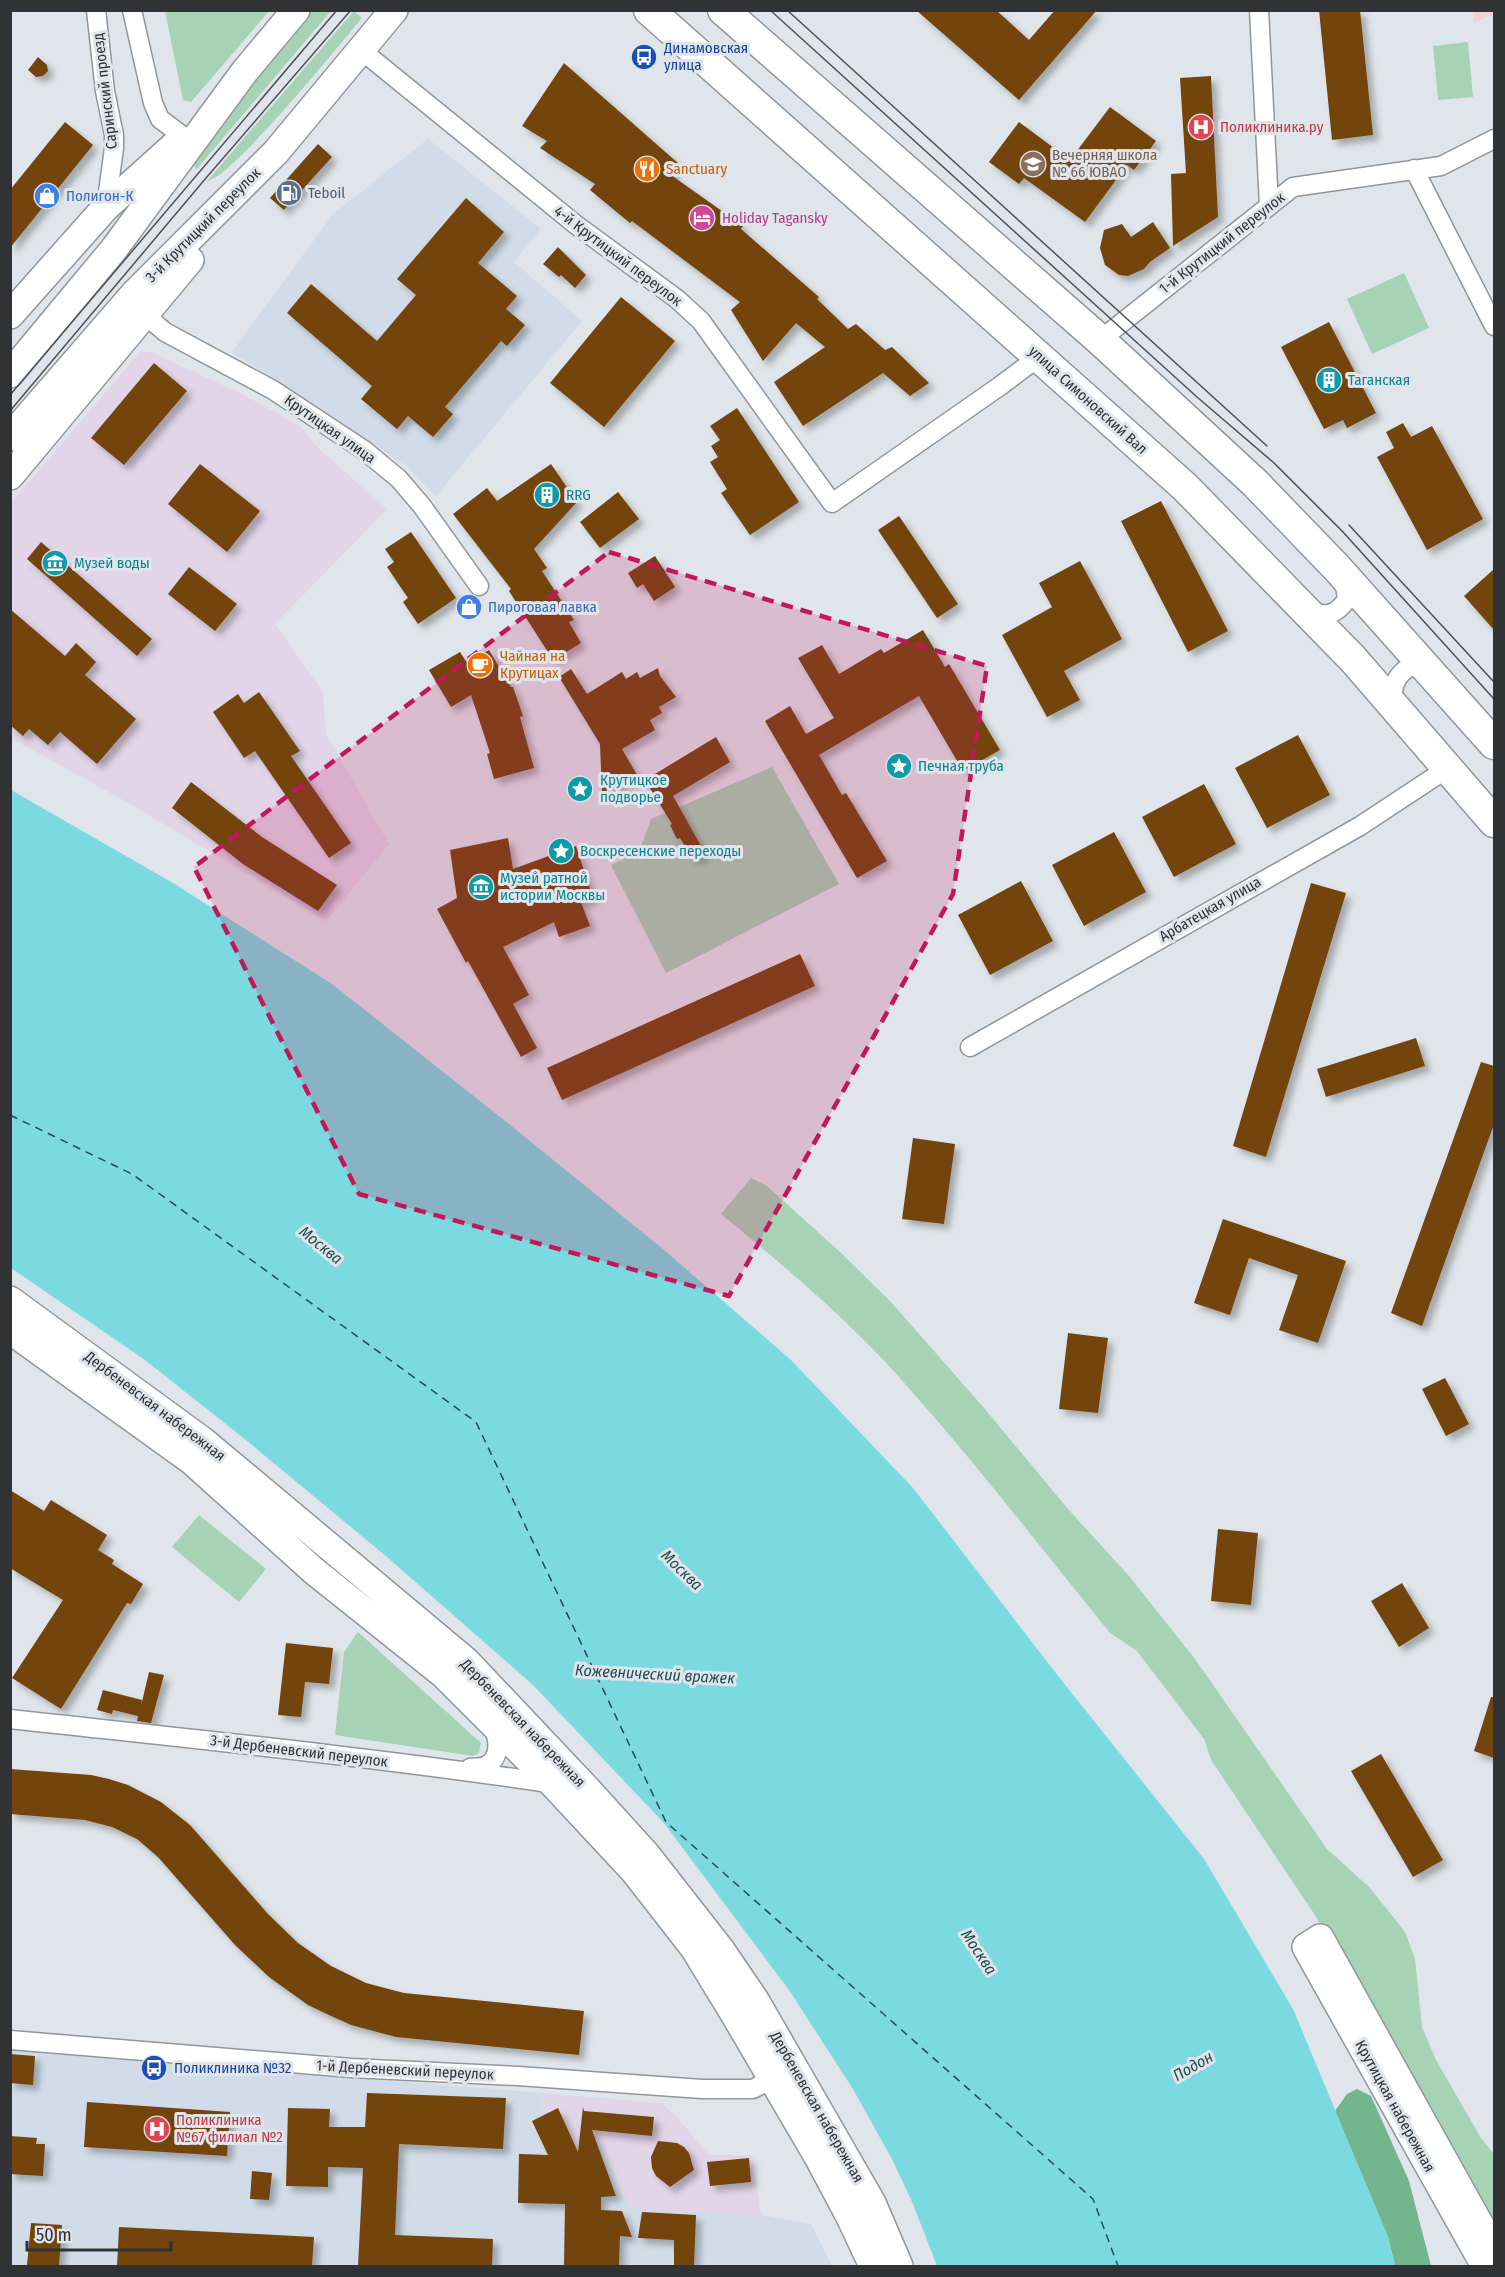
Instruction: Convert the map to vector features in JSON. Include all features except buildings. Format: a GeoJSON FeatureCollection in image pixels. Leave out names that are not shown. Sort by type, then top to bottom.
{"type":"FeatureCollection","features":[{"type":"Feature","properties":{"kind":"main road"},"geometry":{"type":"LineString","coordinates":[[10,315],[106,207],[184,137],[245,71],[296,10]]}},
{"type":"Feature","properties":{"kind":"main road","name":"3-й Крутицкий переулок"},"geometry":{"type":"LineString","coordinates":[[10,437],[139,304],[276,152],[394,10]]}},
{"type":"Feature","properties":{"kind":"main road","name":"улица Симоновский Вал"},"geometry":{"type":"LineString","coordinates":[[649,10],[1185,487],[1301,604],[1494,822]]}},
{"type":"Feature","properties":{"kind":"main road"},"geometry":{"type":"LineString","coordinates":[[723,10],[1100,340],[1255,483],[1337,568],[1494,744]]}},
{"type":"Feature","properties":{"kind":"main road"},"geometry":{"type":"LineString","coordinates":[[10,374],[106,258],[245,71]]}},
{"type":"Feature","properties":{"kind":"main road"},"geometry":{"type":"LineString","coordinates":[[76,240],[106,239],[110,242],[106,258]]}},
{"type":"Feature","properties":{"kind":"main road"},"geometry":{"type":"LineString","coordinates":[[10,476],[139,304]]}},
{"type":"Feature","properties":{"kind":"main road","name":"Дербеневская набережная"},"geometry":{"type":"LineString","coordinates":[[10,1300],[203,1441],[457,1654],[646,1854],[721,1950],[755,2000],[783,2072],[873,2266]]}},
{"type":"Feature","properties":{"kind":"main road","name":"Дербеневская набережная"},"geometry":{"type":"LineString","coordinates":[[10,1330],[192,1461],[314,1571],[443,1674],[553,1784],[634,1871],[694,1948],[783,2072],[872,2203],[899,2266]]}},
{"type":"Feature","properties":{"kind":"main road","name":"Крутицкая набережная"},"geometry":{"type":"LineString","coordinates":[[1485,2266],[1313,1942],[1494,2250]]}},
{"type":"Feature","properties":{"kind":"street","name":"Саринский проезд"},"geometry":{"type":"LineString","coordinates":[[96,10],[105,91],[114,135],[106,207]]}},
{"type":"Feature","properties":{"kind":"street"},"geometry":{"type":"LineString","coordinates":[[132,10],[157,115],[184,137]]}},
{"type":"Feature","properties":{"kind":"street"},"geometry":{"type":"LineString","coordinates":[[1259,10],[1269,205]]}},
{"type":"Feature","properties":{"kind":"street","name":"4-й Крутицкий переулок"},"geometry":{"type":"LineString","coordinates":[[361,50],[567,218],[676,299],[701,321],[832,503],[991,393],[1040,356]]}},
{"type":"Feature","properties":{"kind":"street","name":"1-й Крутицкий переулок"},"geometry":{"type":"LineString","coordinates":[[1100,340],[1293,187],[1441,166],[1494,139]]}},
{"type":"Feature","properties":{"kind":"street"},"geometry":{"type":"LineString","coordinates":[[1414,169],[1494,326]]}},
{"type":"Feature","properties":{"kind":"street","name":"Крутицкая улица"},"geometry":{"type":"LineString","coordinates":[[139,304],[165,332],[273,390],[364,450],[399,479],[422,506],[479,586]]}},
{"type":"Feature","properties":{"kind":"street"},"geometry":{"type":"LineString","coordinates":[[1301,604],[1312,611],[1323,614],[1332,614],[1342,608],[1347,599],[1347,590],[1345,580],[1337,568]]}},
{"type":"Feature","properties":{"kind":"street"},"geometry":{"type":"LineString","coordinates":[[1398,711],[1392,699],[1392,690],[1394,681],[1400,674],[1408,668],[1416,667],[1426,669],[1435,678]]}},
{"type":"Feature","properties":{"kind":"street","name":"Арбатецкая улица"},"geometry":{"type":"LineString","coordinates":[[970,1047],[1360,826],[1448,768]]}},
{"type":"Feature","properties":{"kind":"street"},"geometry":{"type":"LineString","coordinates":[[454,1770],[486,1766],[493,1759],[498,1741],[487,1718]]}},
{"type":"Feature","properties":{"kind":"street","name":"3-й Дербеневский переулок"},"geometry":{"type":"LineString","coordinates":[[10,1719],[282,1749],[586,1788]]}},
{"type":"Feature","properties":{"kind":"street","name":"1-й Дербеневский переулок"},"geometry":{"type":"LineString","coordinates":[[10,2040],[351,2068],[518,2076],[702,2089],[753,2089],[783,2072]]}},
{"type":"Feature","properties":{"kind":"highlighted area"},"geometry":{"type":"Polygon","coordinates":[[[609,552],[987,666],[953,894],[729,1296],[359,1194],[194,867],[609,552]]]}},
{"type":"Feature","properties":{"kind":"shaded area"},"geometry":{"type":"Polygon","coordinates":[[[1473,11],[1494,11],[1494,14],[1474,23],[1473,11]]]}},
{"type":"Feature","properties":{"kind":"shaded area"},"geometry":{"type":"Polygon","coordinates":[[[428,139],[541,229],[514,262],[582,321],[436,496],[406,466],[232,352],[333,214],[428,139]]]}},
{"type":"Feature","properties":{"kind":"shaded area"},"geometry":{"type":"Polygon","coordinates":[[[140,352],[151,352],[242,394],[300,426],[319,449],[387,509],[275,624],[323,692],[326,734],[389,844],[326,921],[132,805],[11,738],[11,503],[140,352]]]}},
{"type":"Feature","properties":{"kind":"shaded area"},"geometry":{"type":"Polygon","coordinates":[[[10,2050],[543,2093],[542,2140],[602,2144],[628,2206],[761,2215],[811,2224],[832,2266],[11,2266],[10,2050]]]}},
{"type":"Feature","properties":{"kind":"shaded area"},"geometry":{"type":"Polygon","coordinates":[[[543,2093],[661,2103],[675,2115],[709,2155],[752,2155],[761,2215],[646,2211],[628,2206],[602,2144],[542,2140],[543,2093]]]}},
{"type":"Feature","properties":{"kind":"green space"},"geometry":{"type":"Polygon","coordinates":[[[165,10],[269,11],[191,102],[183,100],[165,10]]]}},
{"type":"Feature","properties":{"kind":"green space"},"geometry":{"type":"Polygon","coordinates":[[[311,11],[331,11],[196,170],[194,164],[245,89],[311,11]]]}},
{"type":"Feature","properties":{"kind":"green space"},"geometry":{"type":"Polygon","coordinates":[[[354,11],[362,18],[310,80],[239,158],[220,174],[207,181],[354,11]]]}},
{"type":"Feature","properties":{"kind":"green space"},"geometry":{"type":"Polygon","coordinates":[[[1468,42],[1473,97],[1438,100],[1433,46],[1468,42]]]}},
{"type":"Feature","properties":{"kind":"green space"},"geometry":{"type":"Polygon","coordinates":[[[1404,273],[1429,328],[1372,354],[1347,299],[1404,273]]]}},
{"type":"Feature","properties":{"kind":"green space"},"geometry":{"type":"Polygon","coordinates":[[[772,767],[839,884],[666,973],[611,865],[639,852],[651,819],[772,767]]]}},
{"type":"Feature","properties":{"kind":"green space"},"geometry":{"type":"Polygon","coordinates":[[[751,1178],[767,1186],[890,1301],[984,1408],[1068,1509],[1129,1576],[1195,1659],[1327,1849],[1369,1887],[1406,1934],[1415,1959],[1422,2027],[1436,2060],[1481,2138],[1494,2154],[1494,2234],[1315,1915],[1211,1760],[1204,1739],[1137,1651],[1110,1633],[1013,1512],[892,1369],[822,1300],[721,1214],[751,1178]]]}},
{"type":"Feature","properties":{"kind":"green space"},"geometry":{"type":"Polygon","coordinates":[[[199,1515],[266,1569],[239,1602],[172,1547],[199,1515]]]}},
{"type":"Feature","properties":{"kind":"green space"},"geometry":{"type":"Polygon","coordinates":[[[358,1632],[481,1743],[479,1753],[473,1756],[335,1735],[344,1652],[358,1632]]]}},
{"type":"Feature","properties":{"kind":"green space"},"geometry":{"type":"Polygon","coordinates":[[[1357,2089],[1371,2096],[1409,2181],[1431,2266],[1395,2266],[1388,2237],[1335,2111],[1347,2094],[1357,2089]]]}},
{"type":"Feature","properties":{"kind":"water"},"geometry":{"type":"Polygon","coordinates":[[[11,790],[173,883],[332,984],[663,1249],[791,1360],[913,1488],[1055,1672],[1204,1859],[1293,2009],[1388,2237],[1395,2266],[937,2266],[913,2204],[893,2161],[853,2089],[789,1990],[664,1823],[533,1685],[387,1557],[145,1360],[11,1268],[11,790]]]}},
{"type":"Feature","properties":{"kind":"ferry route"},"geometry":{"type":"LineString","coordinates":[[10,1115],[132,1174],[476,1422],[666,1822],[1093,2199],[1118,2266]]}},
{"type":"Feature","properties":{"kind":"tram line"},"geometry":{"type":"LineString","coordinates":[[10,395],[337,10]]}},
{"type":"Feature","properties":{"kind":"tram line"},"geometry":{"type":"LineString","coordinates":[[10,411],[351,10]]}},
{"type":"Feature","properties":{"kind":"tram line"},"geometry":{"type":"LineString","coordinates":[[770,10],[1197,397],[1273,462],[1343,532],[1494,699]]}},
{"type":"Feature","properties":{"kind":"tram line"},"geometry":{"type":"LineString","coordinates":[[787,10],[1267,446]]}},
{"type":"Feature","properties":{"kind":"tram line"},"geometry":{"type":"LineString","coordinates":[[1349,525],[1494,682]]}},
{"type":"Feature","properties":{"kind":"place","name":"Динамовская улица"},"geometry":{"type":"Point","coordinates":[644,57]}},
{"type":"Feature","properties":{"kind":"place","name":"Поликлиника.ру"},"geometry":{"type":"Point","coordinates":[1201,127]}},
{"type":"Feature","properties":{"kind":"place","name":"Вечерняя школа № 66 ЮВАО"},"geometry":{"type":"Point","coordinates":[1033,164]}},
{"type":"Feature","properties":{"kind":"place","name":"Sanctuary"},"geometry":{"type":"Point","coordinates":[647,169]}},
{"type":"Feature","properties":{"kind":"place","name":"Teboil"},"geometry":{"type":"Point","coordinates":[289,193]}},
{"type":"Feature","properties":{"kind":"place","name":"Полигон-К"},"geometry":{"type":"Point","coordinates":[47,196]}},
{"type":"Feature","properties":{"kind":"place","name":"Holiday Tagansky"},"geometry":{"type":"Point","coordinates":[702,218]}},
{"type":"Feature","properties":{"kind":"place","name":"Таганская"},"geometry":{"type":"Point","coordinates":[1329,380]}},
{"type":"Feature","properties":{"kind":"place","name":"RRG"},"geometry":{"type":"Point","coordinates":[547,495]}},
{"type":"Feature","properties":{"kind":"place","name":"Музей воды"},"geometry":{"type":"Point","coordinates":[55,563]}},
{"type":"Feature","properties":{"kind":"place","name":"Пироговая лавка"},"geometry":{"type":"Point","coordinates":[469,607]}},
{"type":"Feature","properties":{"kind":"place","name":"Чайная на Крутицах"},"geometry":{"type":"Point","coordinates":[480,665]}},
{"type":"Feature","properties":{"kind":"place","name":"Печная труба"},"geometry":{"type":"Point","coordinates":[899,766]}},
{"type":"Feature","properties":{"kind":"place","name":"Крутицкое подворье"},"geometry":{"type":"Point","coordinates":[580,789]}},
{"type":"Feature","properties":{"kind":"place","name":"Воскресенские переходы"},"geometry":{"type":"Point","coordinates":[561,851]}},
{"type":"Feature","properties":{"kind":"place","name":"Музей ратной истории Москвы"},"geometry":{"type":"Point","coordinates":[481,887]}},
{"type":"Feature","properties":{"kind":"place","name":"Поликлиника №32"},"geometry":{"type":"Point","coordinates":[154,2068]}},
{"type":"Feature","properties":{"kind":"place","name":"Поликлиника №67 филиал №2"},"geometry":{"type":"Point","coordinates":[157,2129]}},
{"type":"Feature","properties":{"kind":"water label","name":"Москва"},"geometry":{"type":"Point","coordinates":[321,1245]}},
{"type":"Feature","properties":{"kind":"water label","name":"Москва"},"geometry":{"type":"Point","coordinates":[682,1570]}},
{"type":"Feature","properties":{"kind":"water label","name":"Кожевнический вражек"},"geometry":{"type":"Point","coordinates":[655,1674]}},
{"type":"Feature","properties":{"kind":"water label","name":"Москва"},"geometry":{"type":"Point","coordinates":[979,1952]}},
{"type":"Feature","properties":{"kind":"water label","name":"Подон"},"geometry":{"type":"Point","coordinates":[1193,2066]}}]}
